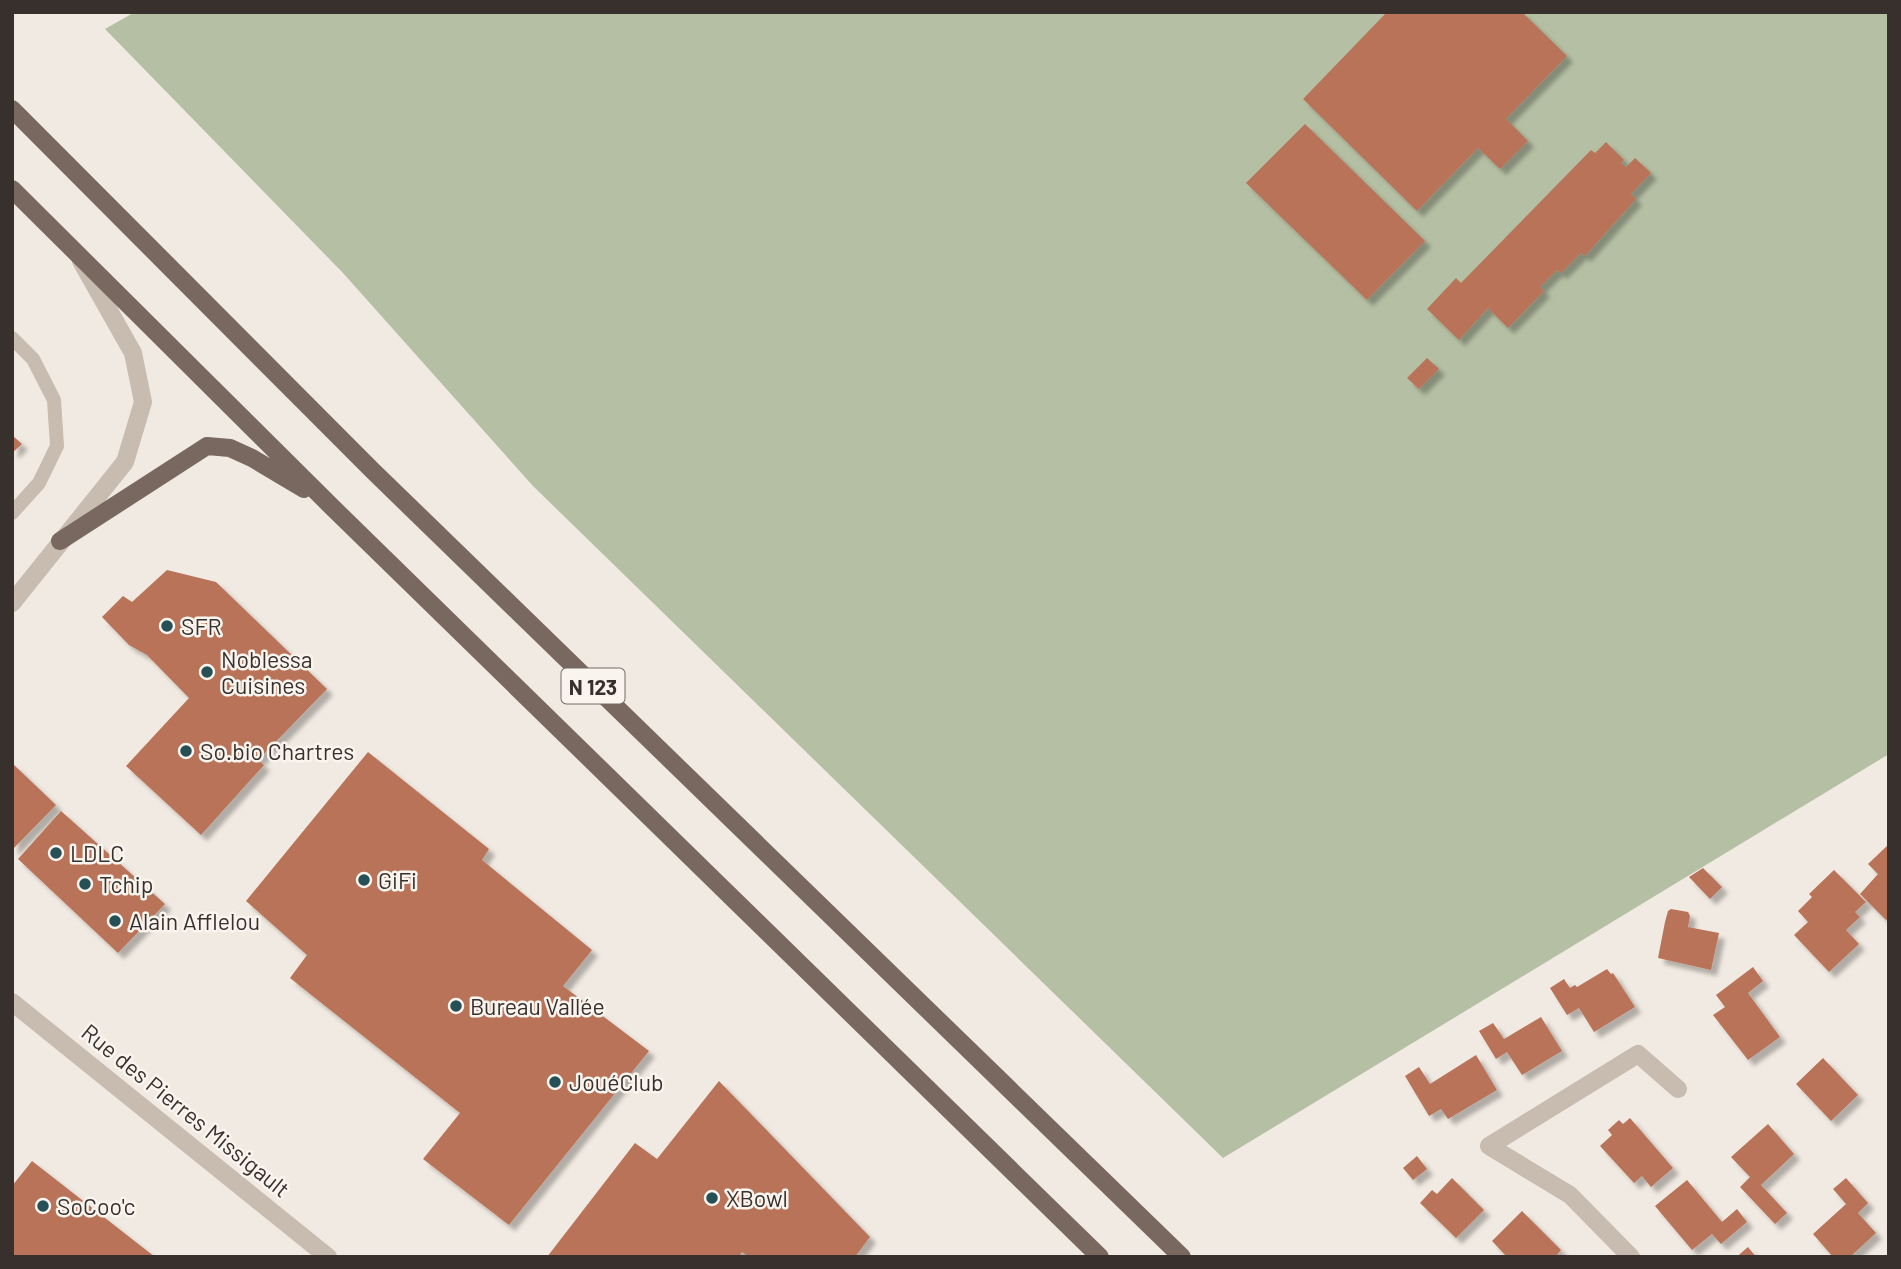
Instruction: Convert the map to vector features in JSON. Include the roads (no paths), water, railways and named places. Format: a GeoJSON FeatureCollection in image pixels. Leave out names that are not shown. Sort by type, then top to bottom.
{"type":"FeatureCollection","features":[{"type":"Feature","properties":{"kind":"main road","name":"N 123"},"geometry":{"type":"LineString","coordinates":[[12,109],[382,481],[1182,1257]]}},
{"type":"Feature","properties":{"kind":"main road","name":"N 123"},"geometry":{"type":"LineString","coordinates":[[12,189],[1100,1257]]}},
{"type":"Feature","properties":{"kind":"main road"},"geometry":{"type":"LineString","coordinates":[[60,541],[207,446],[230,448],[252,457],[329,503]]}},
{"type":"Feature","properties":{"kind":"street"},"geometry":{"type":"LineString","coordinates":[[13,602],[125,462],[143,402],[133,353],[75,250]]}},
{"type":"Feature","properties":{"kind":"street","name":"Rue des Pierres Missigault"},"geometry":{"type":"LineString","coordinates":[[12,1002],[328,1257]]}},
{"type":"Feature","properties":{"kind":"street"},"geometry":{"type":"LineString","coordinates":[[1631,1257],[1570,1195],[1489,1146],[1639,1054],[1678,1089]]}},
{"type":"Feature","properties":{"kind":"lane"},"geometry":{"type":"LineString","coordinates":[[12,338],[33,359],[54,400],[57,446],[39,484],[12,513]]}},
{"type":"Feature","properties":{"kind":"place","name":"SFR"},"geometry":{"type":"Point","coordinates":[167,626]}},
{"type":"Feature","properties":{"kind":"place","name":"Noblessa Cuisines"},"geometry":{"type":"Point","coordinates":[207,672]}},
{"type":"Feature","properties":{"kind":"place","name":"So.bio Chartres"},"geometry":{"type":"Point","coordinates":[186,751]}},
{"type":"Feature","properties":{"kind":"place","name":"LDLC"},"geometry":{"type":"Point","coordinates":[56,853]}},
{"type":"Feature","properties":{"kind":"place","name":"GiFi"},"geometry":{"type":"Point","coordinates":[364,880]}},
{"type":"Feature","properties":{"kind":"place","name":"Tchip"},"geometry":{"type":"Point","coordinates":[85,884]}},
{"type":"Feature","properties":{"kind":"place","name":"Alain Afflelou"},"geometry":{"type":"Point","coordinates":[115,921]}},
{"type":"Feature","properties":{"kind":"place","name":"Bureau Vallée"},"geometry":{"type":"Point","coordinates":[456,1006]}},
{"type":"Feature","properties":{"kind":"place","name":"JouéClub"},"geometry":{"type":"Point","coordinates":[555,1082]}},
{"type":"Feature","properties":{"kind":"place","name":"XBowl"},"geometry":{"type":"Point","coordinates":[712,1198]}},
{"type":"Feature","properties":{"kind":"place","name":"SoCoo'c"},"geometry":{"type":"Point","coordinates":[43,1206]}}]}
